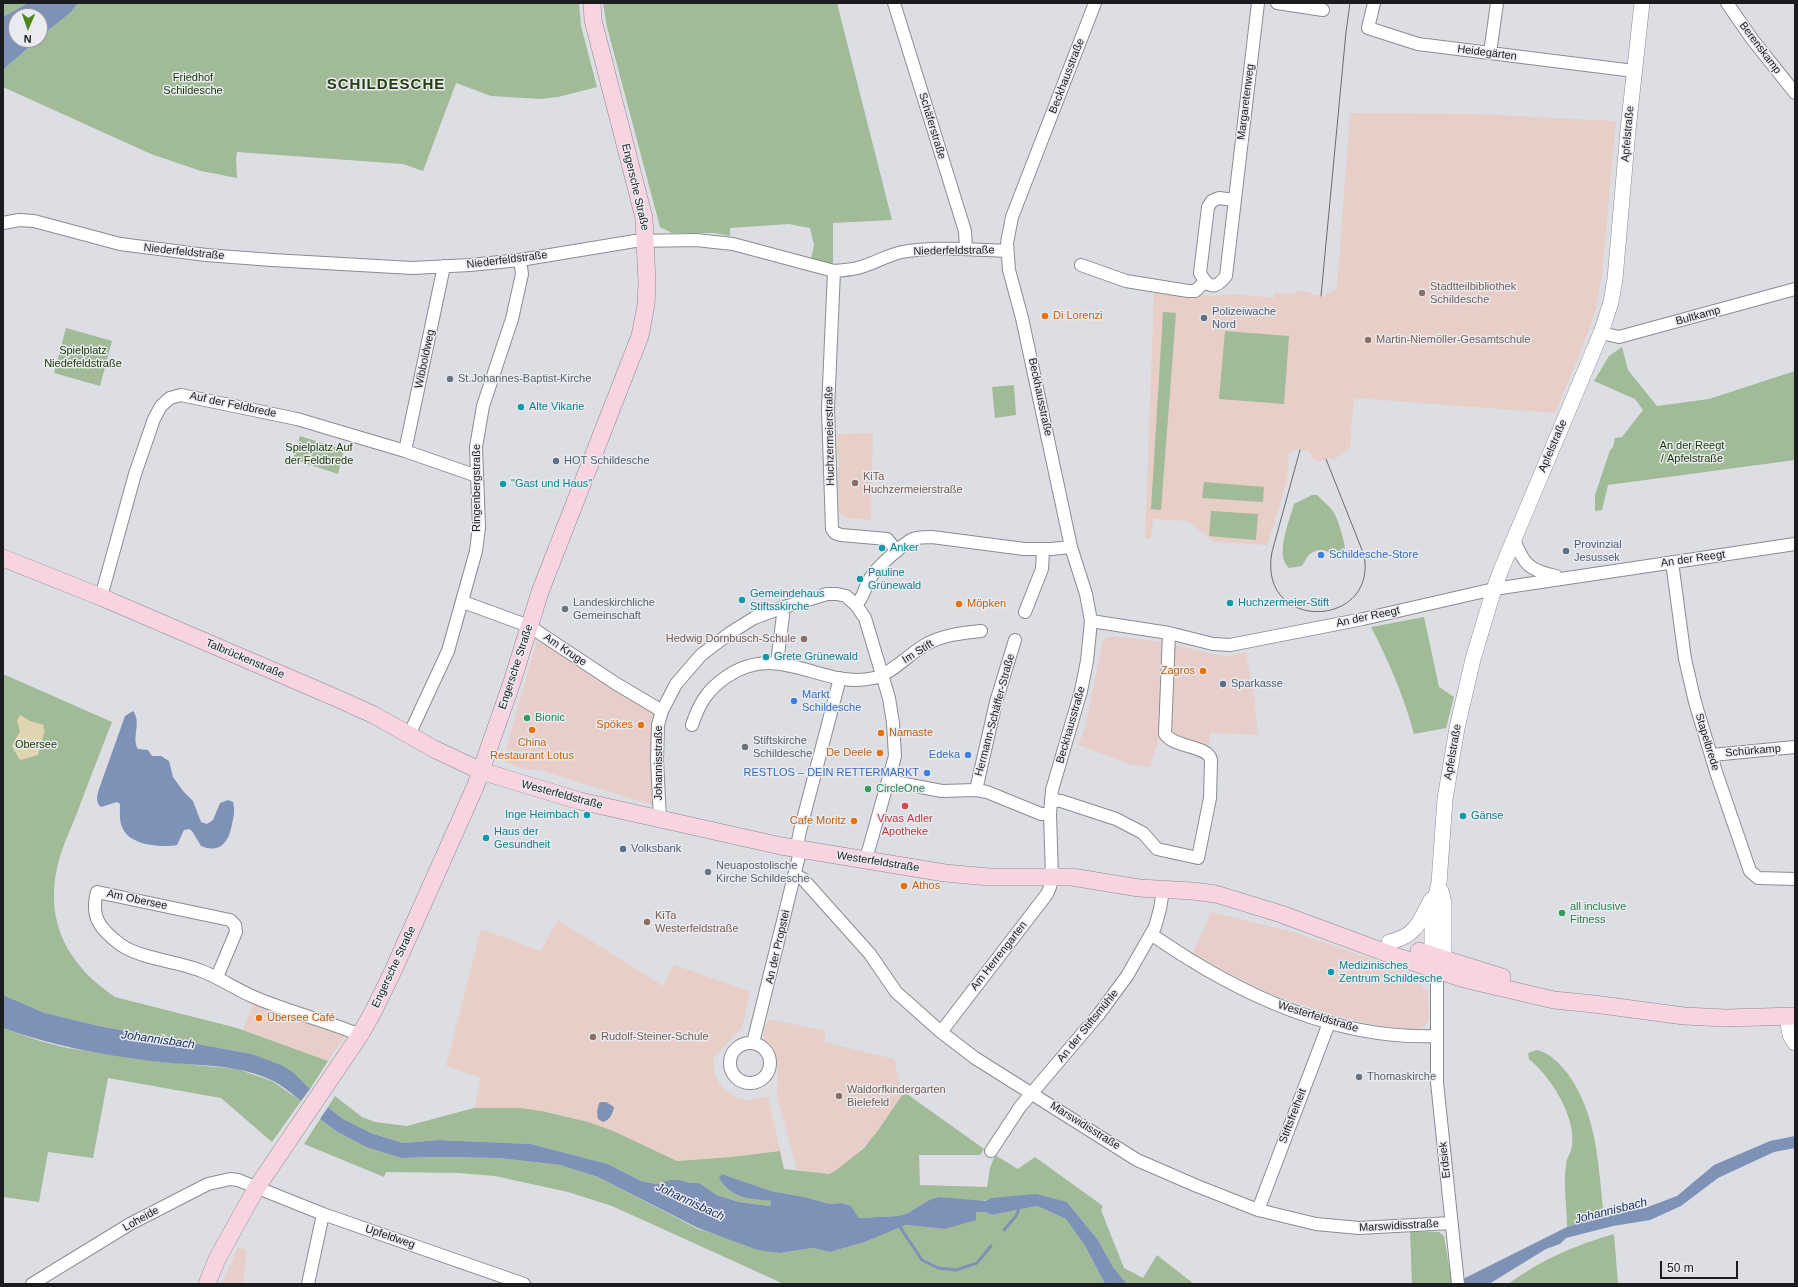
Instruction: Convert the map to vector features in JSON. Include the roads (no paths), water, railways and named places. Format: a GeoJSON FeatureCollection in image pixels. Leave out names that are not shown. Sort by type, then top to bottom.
{"type":"FeatureCollection","features":[{"type":"Feature","properties":{"kind":"main road","name":"Engersche Straße"},"geometry":{"type":"LineString","coordinates":[[207,1284],[217,1259],[258,1187],[360,1035],[393,971],[470,800],[540,592],[640,336],[646,305],[647,283],[644,218],[593,20],[592,3]]}},
{"type":"Feature","properties":{"kind":"main road","name":"Talbrückenstraße"},"geometry":{"type":"LineString","coordinates":[[3,558],[334,697],[374,715],[460,762],[481,771]]}},
{"type":"Feature","properties":{"kind":"main road","name":"Westerfeldstraße"},"geometry":{"type":"LineString","coordinates":[[481,771],[580,801],[799,850],[964,875],[1017,878],[1072,877],[1139,888],[1193,891],[1216,894],[1438,962],[1594,1004],[1684,1016],[1726,1018],[1791,1017]]}},
{"type":"Feature","properties":{"kind":"main road","name":"Westerfeldstraße"},"geometry":{"type":"LineString","coordinates":[[1281,914],[1389,942],[1438,962]]}},
{"type":"Feature","properties":{"kind":"street","name":"Schäferstraße"},"geometry":{"type":"LineString","coordinates":[[894,3],[966,231],[966,249]]}},
{"type":"Feature","properties":{"kind":"street","name":"Beckhausstraße"},"geometry":{"type":"LineString","coordinates":[[1052,877],[1050,814],[1054,779],[1081,691],[1087,661],[1091,621],[1086,594],[1071,546],[1022,318],[1009,270],[1007,251],[1008,234],[1012,217],[1095,3]]}},
{"type":"Feature","properties":{"kind":"street","name":"Margaretenweg"},"geometry":{"type":"LineString","coordinates":[[1082,265],[1126,281],[1188,291],[1195,291],[1204,282],[1214,285],[1221,282],[1226,276],[1258,3]]}},
{"type":"Feature","properties":{"kind":"street"},"geometry":{"type":"LineString","coordinates":[[1278,3],[1324,10]]}},
{"type":"Feature","properties":{"kind":"street","name":"Heidegärten"},"geometry":{"type":"LineString","coordinates":[[1374,3],[1368,28],[1418,44],[1634,71]]}},
{"type":"Feature","properties":{"kind":"street"},"geometry":{"type":"LineString","coordinates":[[1490,53],[1497,3]]}},
{"type":"Feature","properties":{"kind":"street","name":"Apfelstraße"},"geometry":{"type":"LineString","coordinates":[[1438,962],[1432,912],[1439,883],[1445,799],[1455,735],[1473,659],[1494,589],[1601,333],[1611,302],[1615,279],[1634,71],[1642,3]]}},
{"type":"Feature","properties":{"kind":"street","name":"Berenskamp"},"geometry":{"type":"LineString","coordinates":[[1727,3],[1752,39],[1795,93]]}},
{"type":"Feature","properties":{"kind":"street"},"geometry":{"type":"LineString","coordinates":[[1204,282],[1200,273],[1208,207],[1212,201],[1219,198],[1234,200]]}},
{"type":"Feature","properties":{"kind":"street","name":"Niederfeldstraße"},"geometry":{"type":"LineString","coordinates":[[3,223],[19,220],[34,221],[120,244],[206,255],[412,268],[520,260],[646,240],[696,240],[733,244],[834,271],[849,270],[865,266],[881,258],[902,252],[966,249],[1007,251]]}},
{"type":"Feature","properties":{"kind":"street","name":"Ringenbergstraße"},"geometry":{"type":"LineString","coordinates":[[409,735],[448,650],[463,602],[476,551],[479,526],[476,447],[483,406],[512,319],[522,274],[520,260]]}},
{"type":"Feature","properties":{"kind":"street","name":"Wibboldweg"},"geometry":{"type":"LineString","coordinates":[[405,451],[444,266]]}},
{"type":"Feature","properties":{"kind":"street","name":"Huchzermeierstraße"},"geometry":{"type":"LineString","coordinates":[[834,271],[828,409],[832,529],[835,533],[841,535],[887,539],[896,551]]}},
{"type":"Feature","properties":{"kind":"street","name":"Bultkamp"},"geometry":{"type":"LineString","coordinates":[[1601,333],[1620,337],[1795,289]]}},
{"type":"Feature","properties":{"kind":"street","name":"Auf der Feldbrede"},"geometry":{"type":"LineString","coordinates":[[101,598],[135,474],[154,419],[161,406],[170,398],[181,395],[196,397],[297,419],[405,451],[477,476]]}},
{"type":"Feature","properties":{"kind":"street"},"geometry":{"type":"LineString","coordinates":[[856,605],[861,600],[871,576],[896,551],[912,540],[925,536],[1024,549],[1043,550],[1071,546]]}},
{"type":"Feature","properties":{"kind":"street","name":"An der Reegt"},"geometry":{"type":"LineString","coordinates":[[1514,539],[1523,558],[1532,569],[1540,573],[1567,578]]}},
{"type":"Feature","properties":{"kind":"street","name":"An der Reegt"},"geometry":{"type":"LineString","coordinates":[[1091,621],[1169,633],[1213,644],[1235,645],[1363,619],[1494,589],[1795,544]]}},
{"type":"Feature","properties":{"kind":"street"},"geometry":{"type":"LineString","coordinates":[[1025,612],[1042,569],[1043,550]]}},
{"type":"Feature","properties":{"kind":"street","name":"Stapelbrede"},"geometry":{"type":"LineString","coordinates":[[1672,562],[1685,659],[1712,755],[1750,872],[1758,878],[1795,879]]}},
{"type":"Feature","properties":{"kind":"street","name":"Johannisstraße"},"geometry":{"type":"LineString","coordinates":[[660,819],[657,760],[658,725],[662,711],[676,684],[701,654],[754,618],[827,594],[837,594],[846,596],[856,605],[865,618],[889,698],[893,723],[895,756],[866,859]]}},
{"type":"Feature","properties":{"kind":"street","name":"Am Kruge"},"geometry":{"type":"LineString","coordinates":[[463,602],[529,626],[662,711]]}},
{"type":"Feature","properties":{"kind":"street"},"geometry":{"type":"LineString","coordinates":[[777,663],[783,614],[781,608]]}},
{"type":"Feature","properties":{"kind":"street","name":"Im Stift"},"geometry":{"type":"LineString","coordinates":[[882,675],[926,645],[945,636],[981,631]]}},
{"type":"Feature","properties":{"kind":"street"},"geometry":{"type":"LineString","coordinates":[[1051,800],[1061,801],[1116,819],[1143,833],[1157,848],[1198,858],[1210,798],[1211,760],[1206,753],[1173,741],[1165,734],[1169,633]]}},
{"type":"Feature","properties":{"kind":"street","name":"Hermann-Schäffer-Straße"},"geometry":{"type":"LineString","coordinates":[[976,790],[996,702],[1015,640]]}},
{"type":"Feature","properties":{"kind":"street"},"geometry":{"type":"LineString","coordinates":[[692,725],[697,708],[703,699],[719,682],[743,668],[759,663],[777,663],[840,678],[873,678],[882,675]]}},
{"type":"Feature","properties":{"kind":"street","name":"An der Propstei"},"geometry":{"type":"LineString","coordinates":[[753,1043],[795,875],[799,856],[798,841],[802,823],[840,678]]}},
{"type":"Feature","properties":{"kind":"street","name":"Schürkamp"},"geometry":{"type":"LineString","coordinates":[[1712,755],[1795,747]]}},
{"type":"Feature","properties":{"kind":"street","name":"Hermann-Schäffer-Straße"},"geometry":{"type":"LineString","coordinates":[[889,781],[942,791],[976,790],[998,795],[1041,814],[1050,814]]}},
{"type":"Feature","properties":{"kind":"street","name":"Marswidisstraße"},"geometry":{"type":"LineString","coordinates":[[795,875],[803,879],[870,954],[896,992],[941,1032],[975,1058],[1138,1160],[1197,1186],[1258,1210],[1310,1223],[1344,1228],[1384,1228],[1451,1223]]}},
{"type":"Feature","properties":{"kind":"street","name":"Am Herrengarten"},"geometry":{"type":"LineString","coordinates":[[941,1032],[1047,894],[1052,877]]}},
{"type":"Feature","properties":{"kind":"street"},"geometry":{"type":"LineString","coordinates":[[1389,942],[1406,937],[1413,932],[1439,883]]}},
{"type":"Feature","properties":{"kind":"street","name":"An der Stiftsmühle"},"geometry":{"type":"LineString","coordinates":[[991,1151],[1020,1107],[1109,1001],[1127,976],[1158,920],[1163,890]]}},
{"type":"Feature","properties":{"kind":"street","name":"Am Obersee"},"geometry":{"type":"LineString","coordinates":[[217,977],[236,932],[235,925],[230,920],[97,892],[94,902],[94,912],[101,927],[123,946],[151,956],[199,969],[254,997],[360,1035]]}},
{"type":"Feature","properties":{"kind":"street","name":"Westerfeldstraße"},"geometry":{"type":"LineString","coordinates":[[1151,934],[1186,957],[1258,997],[1329,1023],[1379,1034],[1436,1036]]}},
{"type":"Feature","properties":{"kind":"street"},"geometry":{"type":"LineString","coordinates":[[1436,1036],[1438,962]]}},
{"type":"Feature","properties":{"kind":"street"},"geometry":{"type":"LineString","coordinates":[[1791,1017],[1790,1035],[1795,1043]]}},
{"type":"Feature","properties":{"kind":"street","name":"Stiftsfreiheit"},"geometry":{"type":"LineString","coordinates":[[1258,1210],[1329,1023]]}},
{"type":"Feature","properties":{"kind":"street","name":"Erdsiek"},"geometry":{"type":"LineString","coordinates":[[1436,1036],[1437,1082],[1458,1281]]}},
{"type":"Feature","properties":{"kind":"street","name":"Loheide"},"geometry":{"type":"LineString","coordinates":[[32,1284],[130,1224],[208,1184],[230,1179],[238,1180],[258,1187]]}},
{"type":"Feature","properties":{"kind":"street","name":"Upfeldweg"},"geometry":{"type":"LineString","coordinates":[[258,1187],[323,1214],[494,1278],[524,1284]]}},
{"type":"Feature","properties":{"kind":"street"},"geometry":{"type":"LineString","coordinates":[[308,1284],[323,1214]]}},
{"type":"Feature","properties":{"kind":"water"},"geometry":{"type":"Polygon","coordinates":[[[28,3],[78,3],[70,13],[48,31],[48,8],[19,8],[28,3]]]}},
{"type":"Feature","properties":{"kind":"water"},"geometry":{"type":"Polygon","coordinates":[[[8,14],[8,48],[28,48],[3,70],[3,17],[8,14]]]}},
{"type":"Feature","properties":{"kind":"water"},"geometry":{"type":"Polygon","coordinates":[[[133,711],[137,720],[136,745],[138,749],[148,750],[152,756],[161,756],[169,761],[173,777],[183,791],[193,801],[201,822],[207,824],[213,820],[220,803],[228,800],[233,802],[234,813],[231,830],[226,841],[222,845],[213,848],[201,846],[192,831],[189,829],[184,830],[177,845],[163,846],[139,842],[132,839],[123,829],[120,820],[120,804],[117,802],[101,807],[99,805],[97,799],[99,789],[125,716],[133,711]]]}},
{"type":"Feature","properties":{"kind":"water","name":"Johannisbach"},"geometry":{"type":"Polygon","coordinates":[[[3,995],[45,1013],[99,1026],[252,1054],[283,1066],[294,1073],[310,1089],[301,1101],[275,1082],[243,1071],[212,1066],[151,1061],[76,1049],[40,1040],[3,1028],[3,995]]]}},
{"type":"Feature","properties":{"kind":"water"},"geometry":{"type":"Polygon","coordinates":[[[606,1102],[614,1107],[611,1116],[608,1120],[603,1122],[598,1119],[597,1112],[599,1103],[606,1102]]]}},
{"type":"Feature","properties":{"kind":"water","name":"Johannisbach"},"geometry":{"type":"Polygon","coordinates":[[[328,1107],[343,1119],[371,1133],[403,1143],[439,1140],[531,1144],[608,1164],[641,1181],[656,1184],[672,1180],[699,1183],[717,1195],[739,1202],[770,1206],[771,1201],[748,1198],[735,1194],[724,1185],[719,1178],[722,1174],[771,1191],[804,1197],[830,1204],[842,1203],[851,1206],[859,1218],[897,1216],[906,1214],[931,1199],[939,1197],[985,1201],[992,1198],[1036,1194],[1067,1202],[1098,1240],[1113,1267],[1127,1284],[1105,1284],[1085,1246],[1066,1219],[1037,1206],[992,1215],[985,1212],[976,1212],[976,1220],[945,1229],[906,1225],[865,1242],[830,1252],[813,1248],[780,1253],[758,1250],[698,1228],[598,1177],[560,1165],[499,1158],[401,1158],[366,1147],[336,1131],[320,1119],[328,1107]]]}},
{"type":"Feature","properties":{"kind":"water"},"geometry":{"type":"Polygon","coordinates":[[[1795,1136],[1795,1148],[1774,1152],[1718,1178],[1681,1206],[1650,1220],[1613,1226],[1566,1238],[1560,1244],[1546,1249],[1489,1284],[1453,1284],[1567,1227],[1604,1216],[1645,1208],[1677,1196],[1714,1165],[1770,1141],[1795,1136]]]}},
{"type":"Feature","properties":{"kind":"waterway"},"geometry":{"type":"LineString","coordinates":[[1004,1230],[1016,1216],[1020,1206]]}},
{"type":"Feature","properties":{"kind":"waterway"},"geometry":{"type":"LineString","coordinates":[[898,1224],[922,1260],[938,1268],[956,1270],[977,1263],[991,1246]]}},
{"type":"Feature","properties":{"kind":"tram line"},"geometry":{"type":"LineString","coordinates":[[1321,296],[1350,3]]}},
{"type":"Feature","properties":{"kind":"tram line"},"geometry":{"type":"LineString","coordinates":[[1300,450],[1272,552],[1272,578],[1282,597],[1298,608],[1318,612],[1337,608],[1353,597],[1363,579],[1364,555],[1326,459]]}},
{"type":"Feature","properties":{"kind":"place","name":"Stadtteilbibliothek Schildesche"},"geometry":{"type":"Point","coordinates":[1422,293]}},
{"type":"Feature","properties":{"kind":"place","name":"Di Lorenzi"},"geometry":{"type":"Point","coordinates":[1045,316]}},
{"type":"Feature","properties":{"kind":"place","name":"Polizeiwache Nord"},"geometry":{"type":"Point","coordinates":[1204,318]}},
{"type":"Feature","properties":{"kind":"place","name":"Martin-Niemöller-Gesamtschule"},"geometry":{"type":"Point","coordinates":[1368,340]}},
{"type":"Feature","properties":{"kind":"place","name":"St.Johannes-Baptist-Kirche"},"geometry":{"type":"Point","coordinates":[450,379]}},
{"type":"Feature","properties":{"kind":"place","name":"Alte Vikarie"},"geometry":{"type":"Point","coordinates":[521,407]}},
{"type":"Feature","properties":{"kind":"place","name":"HOT Schildesche"},"geometry":{"type":"Point","coordinates":[556,461]}},
{"type":"Feature","properties":{"kind":"place","name":"KiTa Huchzermeierstraße"},"geometry":{"type":"Point","coordinates":[855,483]}},
{"type":"Feature","properties":{"kind":"place","name":"\"Gast und Haus\""},"geometry":{"type":"Point","coordinates":[503,484]}},
{"type":"Feature","properties":{"kind":"place","name":"Anker"},"geometry":{"type":"Point","coordinates":[882,548]}},
{"type":"Feature","properties":{"kind":"place","name":"Provinzial Jesussek"},"geometry":{"type":"Point","coordinates":[1566,551]}},
{"type":"Feature","properties":{"kind":"place","name":"Schildesche-Store"},"geometry":{"type":"Point","coordinates":[1321,555]}},
{"type":"Feature","properties":{"kind":"place","name":"Pauline Grünewald"},"geometry":{"type":"Point","coordinates":[860,579]}},
{"type":"Feature","properties":{"kind":"place","name":"Gemeindehaus Stiftsskirche"},"geometry":{"type":"Point","coordinates":[742,600]}},
{"type":"Feature","properties":{"kind":"place","name":"Huchzermeier-Stift"},"geometry":{"type":"Point","coordinates":[1230,603]}},
{"type":"Feature","properties":{"kind":"place","name":"Möpken"},"geometry":{"type":"Point","coordinates":[959,604]}},
{"type":"Feature","properties":{"kind":"place","name":"Landeskirchliche Gemeinschaft"},"geometry":{"type":"Point","coordinates":[565,609]}},
{"type":"Feature","properties":{"kind":"place","name":"Hedwig Dornbusch-Schule"},"geometry":{"type":"Point","coordinates":[804,639]}},
{"type":"Feature","properties":{"kind":"place","name":"Grete Grünewald"},"geometry":{"type":"Point","coordinates":[766,657]}},
{"type":"Feature","properties":{"kind":"place","name":"Zagros"},"geometry":{"type":"Point","coordinates":[1203,671]}},
{"type":"Feature","properties":{"kind":"place","name":"Sparkasse"},"geometry":{"type":"Point","coordinates":[1223,684]}},
{"type":"Feature","properties":{"kind":"place","name":"Markt Schildesche"},"geometry":{"type":"Point","coordinates":[794,701]}},
{"type":"Feature","properties":{"kind":"place","name":"Bionic"},"geometry":{"type":"Point","coordinates":[527,718]}},
{"type":"Feature","properties":{"kind":"place","name":"Spökes"},"geometry":{"type":"Point","coordinates":[641,725]}},
{"type":"Feature","properties":{"kind":"place","name":"China Restaurant Lotus"},"geometry":{"type":"Point","coordinates":[532,730]}},
{"type":"Feature","properties":{"kind":"place","name":"Namaste"},"geometry":{"type":"Point","coordinates":[881,733]}},
{"type":"Feature","properties":{"kind":"place","name":"Stiftskirche Schildesche"},"geometry":{"type":"Point","coordinates":[745,747]}},
{"type":"Feature","properties":{"kind":"place","name":"De Deele"},"geometry":{"type":"Point","coordinates":[880,753]}},
{"type":"Feature","properties":{"kind":"place","name":"Edeka"},"geometry":{"type":"Point","coordinates":[968,755]}},
{"type":"Feature","properties":{"kind":"place","name":"RESTLOS – DEIN RETTERMARKT"},"geometry":{"type":"Point","coordinates":[927,773]}},
{"type":"Feature","properties":{"kind":"place","name":"CircleOne"},"geometry":{"type":"Point","coordinates":[868,789]}},
{"type":"Feature","properties":{"kind":"place","name":"Vivas Adler Apotheke"},"geometry":{"type":"Point","coordinates":[905,806]}},
{"type":"Feature","properties":{"kind":"place","name":"Inge Heimbach"},"geometry":{"type":"Point","coordinates":[587,815]}},
{"type":"Feature","properties":{"kind":"place","name":"Gänse"},"geometry":{"type":"Point","coordinates":[1463,816]}},
{"type":"Feature","properties":{"kind":"place","name":"Cafe Moritz"},"geometry":{"type":"Point","coordinates":[854,821]}},
{"type":"Feature","properties":{"kind":"place","name":"Haus der Gesundheit"},"geometry":{"type":"Point","coordinates":[486,838]}},
{"type":"Feature","properties":{"kind":"place","name":"Volksbank"},"geometry":{"type":"Point","coordinates":[623,849]}},
{"type":"Feature","properties":{"kind":"place","name":"Neuapostolische Kirche Schildesche"},"geometry":{"type":"Point","coordinates":[708,872]}},
{"type":"Feature","properties":{"kind":"place","name":"Athos"},"geometry":{"type":"Point","coordinates":[904,886]}},
{"type":"Feature","properties":{"kind":"place","name":"all inclusive Fitness"},"geometry":{"type":"Point","coordinates":[1562,913]}},
{"type":"Feature","properties":{"kind":"place","name":"KiTa Westerfeldstraße"},"geometry":{"type":"Point","coordinates":[647,922]}},
{"type":"Feature","properties":{"kind":"place","name":"Medizinisches Zentrum Schildesche"},"geometry":{"type":"Point","coordinates":[1331,972]}},
{"type":"Feature","properties":{"kind":"place","name":"Übersee Café"},"geometry":{"type":"Point","coordinates":[259,1018]}},
{"type":"Feature","properties":{"kind":"place","name":"Rudolf-Steiner-Schule"},"geometry":{"type":"Point","coordinates":[593,1037]}},
{"type":"Feature","properties":{"kind":"place","name":"Thomaskirche"},"geometry":{"type":"Point","coordinates":[1359,1077]}},
{"type":"Feature","properties":{"kind":"place","name":"Waldorfkindergarten Bielefeld"},"geometry":{"type":"Point","coordinates":[839,1096]}},
{"type":"Feature","properties":{"kind":"district","name":"SCHILDESCHE"},"geometry":{"type":"Point","coordinates":[386,85]}},
{"type":"Feature","properties":{"kind":"park label","name":"Friedhof Schildesche"},"geometry":{"type":"Point","coordinates":[193,84]}},
{"type":"Feature","properties":{"kind":"park label","name":"Spielplatz Niedefeldstraße"},"geometry":{"type":"Point","coordinates":[83,357]}},
{"type":"Feature","properties":{"kind":"park label","name":"An der Reegt / Apfelstraße"},"geometry":{"type":"Point","coordinates":[1692,452]}},
{"type":"Feature","properties":{"kind":"park label","name":"Spielplatz Auf der Feldbrede"},"geometry":{"type":"Point","coordinates":[319,454]}},
{"type":"Feature","properties":{"kind":"park label","name":"Obersee"},"geometry":{"type":"Point","coordinates":[36,745]}}]}
